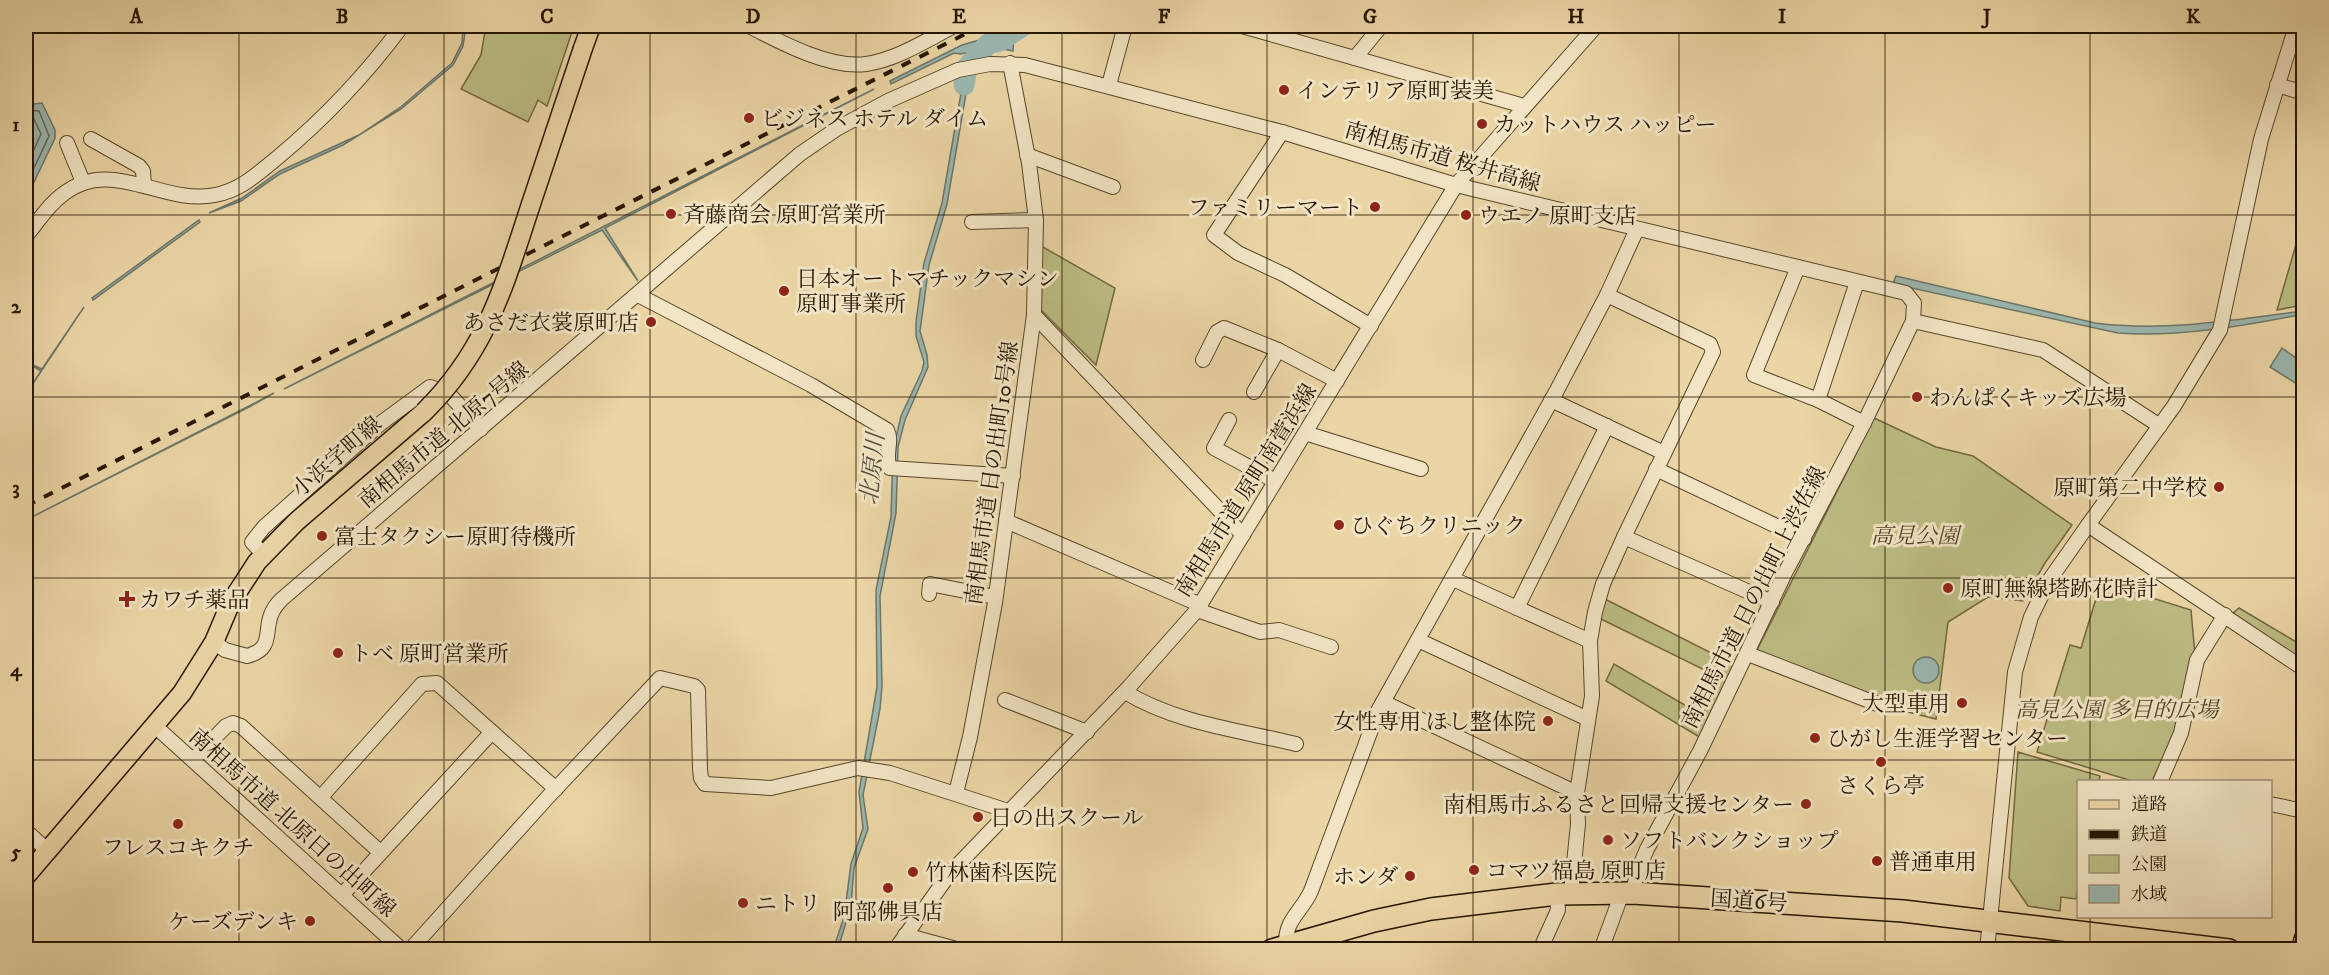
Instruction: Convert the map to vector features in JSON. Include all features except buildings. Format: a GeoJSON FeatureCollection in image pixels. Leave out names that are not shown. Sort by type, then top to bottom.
{"type":"FeatureCollection","features":[{"type":"Feature","properties":{"kind":"highway","name":"国道6号"},"geometry":{"type":"LineString","coordinates":[[1276,948],[1374,921],[1431,909],[1564,894],[1628,893],[1903,911],[2229,950]]}},
{"type":"Feature","properties":{"kind":"main road","name":"小浜字町線"},"geometry":{"type":"LineString","coordinates":[[26,876],[182,693],[214,642],[231,602],[264,555],[297,521],[424,412],[445,392],[463,368],[493,315],[591,26]]}},
{"type":"Feature","properties":{"kind":"main road"},"geometry":{"type":"LineString","coordinates":[[2301,950],[2304,938]]}},
{"type":"Feature","properties":{"kind":"street"},"geometry":{"type":"LineString","coordinates":[[26,236],[51,204],[83,182],[116,180],[199,198],[234,190],[338,104],[402,26]]}},
{"type":"Feature","properties":{"kind":"street"},"geometry":{"type":"LineString","coordinates":[[748,26],[804,52],[855,65],[878,62],[954,26]]}},
{"type":"Feature","properties":{"kind":"street"},"geometry":{"type":"LineString","coordinates":[[1109,85],[1125,26]]}},
{"type":"Feature","properties":{"kind":"street"},"geometry":{"type":"LineString","coordinates":[[1242,26],[1524,106]]}},
{"type":"Feature","properties":{"kind":"street"},"geometry":{"type":"LineString","coordinates":[[1355,58],[1381,26]]}},
{"type":"Feature","properties":{"kind":"street","name":"南相馬市道 原町南萱浜線"},"geometry":{"type":"LineString","coordinates":[[895,950],[950,873],[1125,692],[1199,607],[1456,185],[1596,26]]}},
{"type":"Feature","properties":{"kind":"street"},"geometry":{"type":"LineString","coordinates":[[1987,950],[2011,699],[2015,672],[2031,616],[2051,576],[2160,426],[2222,323],[2261,139],[2296,26]]}},
{"type":"Feature","properties":{"kind":"street","name":"南相馬市道 桜井高線"},"geometry":{"type":"LineString","coordinates":[[888,101],[958,70],[1010,63],[1109,85],[1282,132],[1456,185],[1906,293],[1914,303],[1913,321]]}},
{"type":"Feature","properties":{"kind":"street","name":"南相馬市道 日の出町10号線"},"geometry":{"type":"LineString","coordinates":[[956,793],[970,737],[995,597],[1034,315],[1036,220],[1010,63]]}},
{"type":"Feature","properties":{"kind":"street"},"geometry":{"type":"LineString","coordinates":[[2277,85],[2304,93]]}},
{"type":"Feature","properties":{"kind":"street","name":"南相馬市道 北原7号線"},"geometry":{"type":"LineString","coordinates":[[214,642],[225,650],[247,656],[263,649],[268,640],[267,621],[274,606],[800,154],[838,128],[888,101]]}},
{"type":"Feature","properties":{"kind":"street"},"geometry":{"type":"LineString","coordinates":[[1282,132],[1214,235],[1238,253],[1285,275],[1371,326]]}},
{"type":"Feature","properties":{"kind":"street"},"geometry":{"type":"LineString","coordinates":[[91,139],[139,166],[143,171],[144,185]]}},
{"type":"Feature","properties":{"kind":"street"},"geometry":{"type":"LineString","coordinates":[[67,143],[83,182]]}},
{"type":"Feature","properties":{"kind":"street"},"geometry":{"type":"LineString","coordinates":[[1027,155],[1113,186]]}},
{"type":"Feature","properties":{"kind":"street"},"geometry":{"type":"LineString","coordinates":[[972,222],[1036,220]]}},
{"type":"Feature","properties":{"kind":"street"},"geometry":{"type":"LineString","coordinates":[[1276,948],[1288,925],[1304,906],[1311,891],[1383,702],[1551,400],[1607,295],[1637,229]]}},
{"type":"Feature","properties":{"kind":"street"},"geometry":{"type":"LineString","coordinates":[[1798,267],[1754,375],[1818,400],[1864,423]]}},
{"type":"Feature","properties":{"kind":"street"},"geometry":{"type":"LineString","coordinates":[[1818,400],[1857,282]]}},
{"type":"Feature","properties":{"kind":"street"},"geometry":{"type":"LineString","coordinates":[[638,295],[811,385],[887,430],[889,435],[887,463],[895,468],[1013,476]]}},
{"type":"Feature","properties":{"kind":"street"},"geometry":{"type":"LineString","coordinates":[[1540,950],[1564,894],[1578,824],[1577,793],[1592,696],[1590,641],[1603,584],[1713,352],[1710,344],[1607,295]]}},
{"type":"Feature","properties":{"kind":"street"},"geometry":{"type":"LineString","coordinates":[[1034,315],[1243,535]]}},
{"type":"Feature","properties":{"kind":"street"},"geometry":{"type":"LineString","coordinates":[[1913,321],[2043,350],[2160,426]]}},
{"type":"Feature","properties":{"kind":"street","name":"南相馬市道 日の出町上渋佐線"},"geometry":{"type":"LineString","coordinates":[[1601,950],[1647,849],[1748,654],[1913,321]]}},
{"type":"Feature","properties":{"kind":"street"},"geometry":{"type":"LineString","coordinates":[[1203,360],[1217,332],[1224,327],[1278,350],[1337,381]]}},
{"type":"Feature","properties":{"kind":"street"},"geometry":{"type":"LineString","coordinates":[[1254,392],[1278,350]]}},
{"type":"Feature","properties":{"kind":"street"},"geometry":{"type":"LineString","coordinates":[[264,555],[252,542],[264,527],[381,423],[430,387],[448,393],[481,429]]}},
{"type":"Feature","properties":{"kind":"street"},"geometry":{"type":"LineString","coordinates":[[1551,400],[1664,453]]}},
{"type":"Feature","properties":{"kind":"street"},"geometry":{"type":"LineString","coordinates":[[1229,420],[1214,448],[1275,481]]}},
{"type":"Feature","properties":{"kind":"street"},"geometry":{"type":"LineString","coordinates":[[1517,608],[1607,426]]}},
{"type":"Feature","properties":{"kind":"street"},"geometry":{"type":"LineString","coordinates":[[1305,434],[1421,470]]}},
{"type":"Feature","properties":{"kind":"street"},"geometry":{"type":"LineString","coordinates":[[1656,469],[1804,539]]}},
{"type":"Feature","properties":{"kind":"street"},"geometry":{"type":"LineString","coordinates":[[1006,521],[1260,632],[1279,630],[1331,647]]}},
{"type":"Feature","properties":{"kind":"street"},"geometry":{"type":"LineString","coordinates":[[2088,525],[2304,669]]}},
{"type":"Feature","properties":{"kind":"street"},"geometry":{"type":"LineString","coordinates":[[1624,537],[1772,602]]}},
{"type":"Feature","properties":{"kind":"street"},"geometry":{"type":"LineString","coordinates":[[1453,579],[1590,641]]}},
{"type":"Feature","properties":{"kind":"street"},"geometry":{"type":"LineString","coordinates":[[928,594],[930,584],[995,597]]}},
{"type":"Feature","properties":{"kind":"street"},"geometry":{"type":"LineString","coordinates":[[2161,780],[2181,733],[2197,660],[2225,615]]}},
{"type":"Feature","properties":{"kind":"street"},"geometry":{"type":"LineString","coordinates":[[1418,640],[1588,719]]}},
{"type":"Feature","properties":{"kind":"street"},"geometry":{"type":"LineString","coordinates":[[1748,654],[1880,705]]}},
{"type":"Feature","properties":{"kind":"street"},"geometry":{"type":"LineString","coordinates":[[410,950],[660,678],[694,686],[698,690],[700,769],[701,778],[705,784],[771,788],[858,768],[956,793],[1011,812]]}},
{"type":"Feature","properties":{"kind":"street"},"geometry":{"type":"LineString","coordinates":[[321,797],[422,684],[437,683],[556,789]]}},
{"type":"Feature","properties":{"kind":"street"},"geometry":{"type":"LineString","coordinates":[[1125,692],[1144,703],[1179,716],[1296,744]]}},
{"type":"Feature","properties":{"kind":"street"},"geometry":{"type":"LineString","coordinates":[[1005,700],[1087,732]]}},
{"type":"Feature","properties":{"kind":"street"},"geometry":{"type":"LineString","coordinates":[[1383,702],[1577,793]]}},
{"type":"Feature","properties":{"kind":"street"},"geometry":{"type":"LineString","coordinates":[[193,760],[226,726],[233,723],[241,726],[380,852]]}},
{"type":"Feature","properties":{"kind":"street","name":"南相馬市道 北原日の出町線"},"geometry":{"type":"LineString","coordinates":[[155,726],[402,950]]}},
{"type":"Feature","properties":{"kind":"street"},"geometry":{"type":"LineString","coordinates":[[342,895],[492,732]]}},
{"type":"Feature","properties":{"kind":"street"},"geometry":{"type":"LineString","coordinates":[[2272,804],[2304,811]]}},
{"type":"Feature","properties":{"kind":"street"},"geometry":{"type":"LineString","coordinates":[[26,831],[48,851]]}},
{"type":"Feature","properties":{"kind":"street"},"geometry":{"type":"LineString","coordinates":[[905,935],[960,950]]}},
{"type":"Feature","properties":{"kind":"green space"},"geometry":{"type":"Polygon","coordinates":[[[486,26],[574,26],[547,106],[538,100],[528,122],[461,89],[481,55],[486,26]]]}},
{"type":"Feature","properties":{"kind":"green space"},"geometry":{"type":"Polygon","coordinates":[[[2302,224],[2303,305],[2277,310],[2302,224]]]}},
{"type":"Feature","properties":{"kind":"green space"},"geometry":{"type":"Polygon","coordinates":[[[1041,246],[1115,288],[1096,365],[1040,309],[1041,246]]]}},
{"type":"Feature","properties":{"kind":"green space","name":"高見公園"},"geometry":{"type":"Polygon","coordinates":[[[1874,418],[1936,447],[1973,456],[2072,525],[2045,563],[2023,601],[1988,597],[1948,622],[1936,719],[1888,707],[1756,652],[1874,418]]]}},
{"type":"Feature","properties":{"kind":"green space","name":"高見公園 多目的広場"},"geometry":{"type":"Polygon","coordinates":[[[2101,582],[2191,610],[2195,655],[2176,733],[2152,780],[2129,780],[2037,752],[2070,645],[2081,648],[2101,582]]]}},
{"type":"Feature","properties":{"kind":"green space"},"geometry":{"type":"Polygon","coordinates":[[[1603,598],[1737,666],[1701,738],[1606,681],[1614,664],[1702,715],[1719,677],[1599,618],[1603,598]]]}},
{"type":"Feature","properties":{"kind":"green space"},"geometry":{"type":"Polygon","coordinates":[[[2239,608],[2303,646],[2303,661],[2232,614],[2239,608]]]}},
{"type":"Feature","properties":{"kind":"green space"},"geometry":{"type":"Polygon","coordinates":[[[2018,752],[2100,776],[2099,780],[2077,780],[2076,899],[2061,897],[2060,911],[2028,906],[2009,878],[2018,752]]]}},
{"type":"Feature","properties":{"kind":"water"},"geometry":{"type":"Polygon","coordinates":[[[463,26],[466,26],[463,46],[453,65],[401,109],[343,145],[280,174],[241,201],[209,213],[242,198],[280,171],[359,135],[402,106],[452,63],[462,43],[463,26]]]}},
{"type":"Feature","properties":{"kind":"water"},"geometry":{"type":"Polygon","coordinates":[[[1018,26],[1028,26],[1014,34],[1013,51],[995,47],[960,54],[954,53],[891,84],[890,81],[962,45],[1018,26]]]}},
{"type":"Feature","properties":{"kind":"water"},"geometry":{"type":"Polygon","coordinates":[[[969,76],[947,204],[929,265],[920,331],[928,367],[905,420],[898,447],[896,513],[880,596],[882,686],[880,709],[863,795],[868,829],[854,868],[851,905],[838,949],[833,950],[844,917],[851,864],[863,828],[859,792],[877,687],[876,590],[891,517],[893,450],[901,416],[924,362],[916,336],[916,322],[924,263],[942,203],[961,93],[960,78],[969,76]]]}},
{"type":"Feature","properties":{"kind":"water"},"geometry":{"type":"Polygon","coordinates":[[[874,89],[605,228],[638,281],[602,230],[284,389],[874,89]]]}},
{"type":"Feature","properties":{"kind":"water"},"geometry":{"type":"Polygon","coordinates":[[[42,103],[55,130],[55,138],[26,199],[26,105],[42,103]]]}},
{"type":"Feature","properties":{"kind":"water"},"geometry":{"type":"Polygon","coordinates":[[[199,220],[200,222],[93,300],[92,298],[199,220]]]}},
{"type":"Feature","properties":{"kind":"water"},"geometry":{"type":"Polygon","coordinates":[[[1896,276],[2095,323],[2173,326],[2303,311],[2303,314],[2235,327],[2187,332],[2118,333],[1893,284],[1896,276]]]}},
{"type":"Feature","properties":{"kind":"water"},"geometry":{"type":"Polygon","coordinates":[[[84,307],[26,394],[41,371],[26,362],[42,369],[84,307]]]}},
{"type":"Feature","properties":{"kind":"water"},"geometry":{"type":"Polygon","coordinates":[[[2282,348],[2303,363],[2303,388],[2270,367],[2282,348]]]}},
{"type":"Feature","properties":{"kind":"water"},"geometry":{"type":"Polygon","coordinates":[[[274,393],[251,406],[26,520],[274,393]]]}},
{"type":"Feature","properties":{"kind":"water"},"geometry":{"type":"Polygon","coordinates":[[[1926,657],[1935,661],[1939,670],[1935,679],[1926,683],[1917,679],[1913,670],[1917,661],[1926,657]]]}},
{"type":"Feature","properties":{"kind":"waterway","name":"北原川"},"geometry":{"type":"LineString","coordinates":[[964,85],[967,67],[988,44],[1000,41],[1023,26]]}},
{"type":"Feature","properties":{"kind":"railway"},"geometry":{"type":"LineString","coordinates":[[26,506],[981,26]]}},
{"type":"Feature","properties":{"kind":"place","name":"インテリア原町装美"},"geometry":{"type":"Point","coordinates":[1284,90]}},
{"type":"Feature","properties":{"kind":"place","name":"ビジネス ホテル ダイム"},"geometry":{"type":"Point","coordinates":[749,118]}},
{"type":"Feature","properties":{"kind":"place","name":"カットハウス ハッピー"},"geometry":{"type":"Point","coordinates":[1482,124]}},
{"type":"Feature","properties":{"kind":"place","name":"ファミリーマート"},"geometry":{"type":"Point","coordinates":[1375,207]}},
{"type":"Feature","properties":{"kind":"place","name":"斉藤商会 原町営業所"},"geometry":{"type":"Point","coordinates":[671,214]}},
{"type":"Feature","properties":{"kind":"place","name":"ウエノ 原町支店"},"geometry":{"type":"Point","coordinates":[1466,215]}},
{"type":"Feature","properties":{"kind":"place","name":"日本オートマチックマシン 原町事業所"},"geometry":{"type":"Point","coordinates":[784,291]}},
{"type":"Feature","properties":{"kind":"place","name":"あさだ衣裳原町店"},"geometry":{"type":"Point","coordinates":[651,322]}},
{"type":"Feature","properties":{"kind":"place","name":"わんぱくキッズ広場"},"geometry":{"type":"Point","coordinates":[1917,397]}},
{"type":"Feature","properties":{"kind":"place","name":"原町第二中学校"},"geometry":{"type":"Point","coordinates":[2219,487]}},
{"type":"Feature","properties":{"kind":"place","name":"ひぐちクリニック"},"geometry":{"type":"Point","coordinates":[1339,525]}},
{"type":"Feature","properties":{"kind":"place","name":"富士タクシー原町待機所"},"geometry":{"type":"Point","coordinates":[322,536]}},
{"type":"Feature","properties":{"kind":"place","name":"原町無線塔跡花時計"},"geometry":{"type":"Point","coordinates":[1948,588]}},
{"type":"Feature","properties":{"kind":"place","name":"カワチ薬品"},"geometry":{"type":"Point","coordinates":[127,599]}},
{"type":"Feature","properties":{"kind":"place","name":"トベ 原町営業所"},"geometry":{"type":"Point","coordinates":[338,653]}},
{"type":"Feature","properties":{"kind":"place","name":"大型車用"},"geometry":{"type":"Point","coordinates":[1962,703]}},
{"type":"Feature","properties":{"kind":"place","name":"女性専用 ほし整体院"},"geometry":{"type":"Point","coordinates":[1548,721]}},
{"type":"Feature","properties":{"kind":"place","name":"ひがし生涯学習センター"},"geometry":{"type":"Point","coordinates":[1815,738]}},
{"type":"Feature","properties":{"kind":"place","name":"さくら亭"},"geometry":{"type":"Point","coordinates":[1881,762]}},
{"type":"Feature","properties":{"kind":"place","name":"南相馬市ふるさと回帰支援センター"},"geometry":{"type":"Point","coordinates":[1806,804]}},
{"type":"Feature","properties":{"kind":"place","name":"日の出スクール"},"geometry":{"type":"Point","coordinates":[978,817]}},
{"type":"Feature","properties":{"kind":"place","name":"フレスコキクチ"},"geometry":{"type":"Point","coordinates":[178,824]}},
{"type":"Feature","properties":{"kind":"place","name":"ソフトバンクショップ"},"geometry":{"type":"Point","coordinates":[1608,840]}},
{"type":"Feature","properties":{"kind":"place","name":"普通車用"},"geometry":{"type":"Point","coordinates":[1877,861]}},
{"type":"Feature","properties":{"kind":"place","name":"コマツ福島 原町店"},"geometry":{"type":"Point","coordinates":[1474,870]}},
{"type":"Feature","properties":{"kind":"place","name":"竹林歯科医院"},"geometry":{"type":"Point","coordinates":[913,872]}},
{"type":"Feature","properties":{"kind":"place","name":"ホンダ"},"geometry":{"type":"Point","coordinates":[1410,876]}},
{"type":"Feature","properties":{"kind":"place","name":"阿部佛具店"},"geometry":{"type":"Point","coordinates":[888,888]}},
{"type":"Feature","properties":{"kind":"place","name":"ニトリ"},"geometry":{"type":"Point","coordinates":[743,903]}},
{"type":"Feature","properties":{"kind":"place","name":"ケーズデンキ"},"geometry":{"type":"Point","coordinates":[310,921]}}]}
